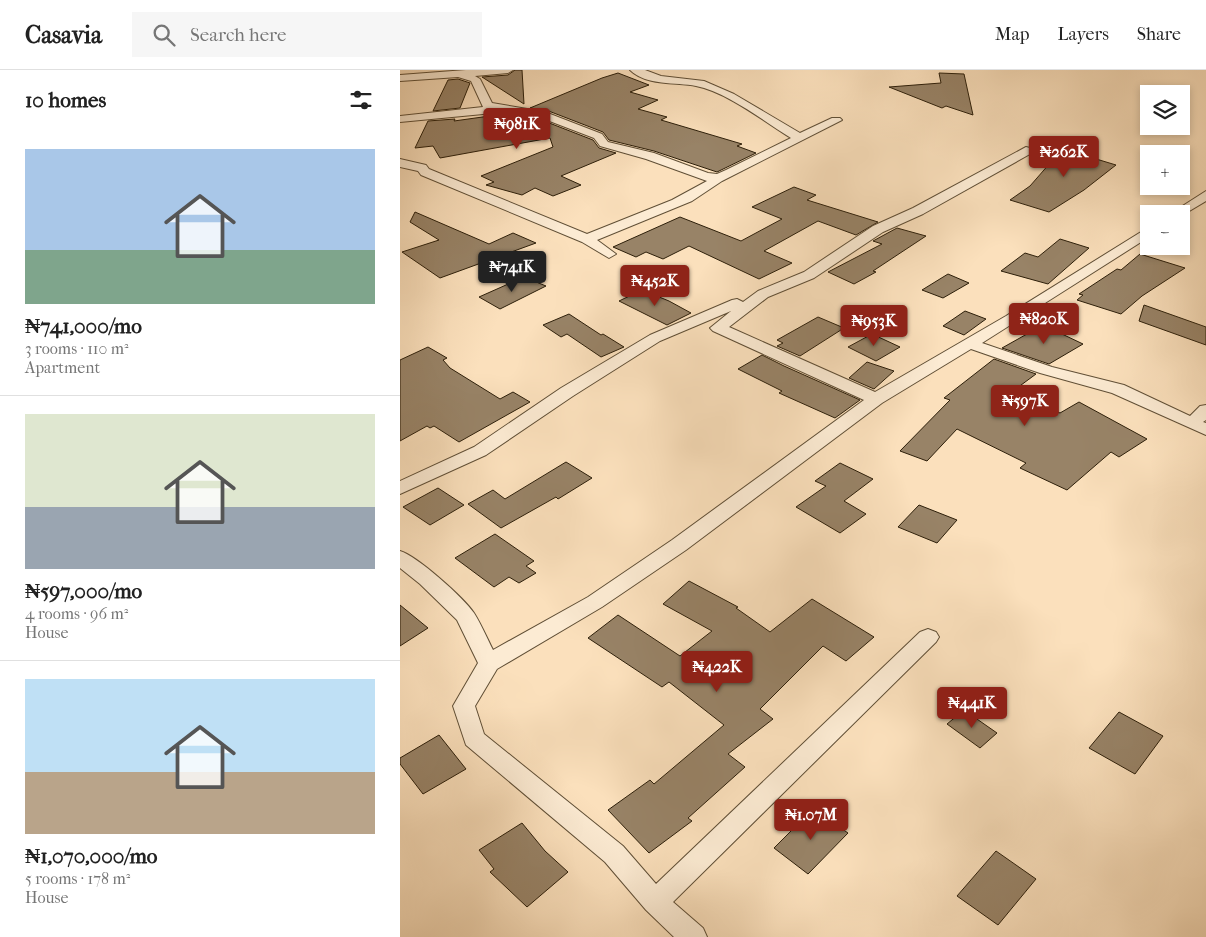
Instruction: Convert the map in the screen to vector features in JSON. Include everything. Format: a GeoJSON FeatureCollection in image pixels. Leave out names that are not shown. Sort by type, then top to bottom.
{"type":"FeatureCollection","features":[{"type":"Feature","properties":{"kind":"street"},"geometry":{"type":"LineString","coordinates":[[400,78],[508,70]]}},
{"type":"Feature","properties":{"kind":"street"},"geometry":{"type":"LineString","coordinates":[[635,70],[659,79],[700,83],[730,96],[800,138]]}},
{"type":"Feature","properties":{"kind":"street"},"geometry":{"type":"LineString","coordinates":[[460,74],[475,79],[488,106],[541,114],[598,136],[604,144],[650,156],[706,177],[718,178]]}},
{"type":"Feature","properties":{"kind":"street"},"geometry":{"type":"LineString","coordinates":[[400,120],[504,109]]}},
{"type":"Feature","properties":{"kind":"street"},"geometry":{"type":"LineString","coordinates":[[587,239],[629,221],[668,208],[706,188],[718,178],[836,120]]}},
{"type":"Feature","properties":{"kind":"street"},"geometry":{"type":"LineString","coordinates":[[876,399],[718,328],[763,294],[809,275],[878,229],[918,211],[1026,151]]}},
{"type":"Feature","properties":{"kind":"street"},"geometry":{"type":"LineString","coordinates":[[400,163],[422,168],[425,172],[587,239],[609,254]]}},
{"type":"Feature","properties":{"kind":"street"},"geometry":{"type":"LineString","coordinates":[[1190,205],[1206,195]]}},
{"type":"Feature","properties":{"kind":"street"},"geometry":{"type":"LineString","coordinates":[[693,937],[655,902],[614,854],[474,739],[464,706],[489,663],[594,602],[664,555],[799,458],[876,399],[971,344],[1140,237]]}},
{"type":"Feature","properties":{"kind":"street"},"geometry":{"type":"LineString","coordinates":[[400,488],[480,451],[567,392],[655,338],[694,323],[786,278],[796,274],[809,275]]}},
{"type":"Feature","properties":{"kind":"street"},"geometry":{"type":"LineString","coordinates":[[971,344],[1046,370],[1118,390],[1199,427],[1206,410]]}},
{"type":"Feature","properties":{"kind":"street"},"geometry":{"type":"LineString","coordinates":[[400,558],[427,579],[465,616],[489,663]]}},
{"type":"Feature","properties":{"kind":"street"},"geometry":{"type":"LineString","coordinates":[[655,902],[928,637]]}},
{"type":"Feature","properties":{"kind":"building"},"geometry":{"type":"Polygon","coordinates":[[[515,70],[522,70],[524,104],[482,77],[508,75],[515,70]]]}},
{"type":"Feature","properties":{"kind":"building"},"geometry":{"type":"Polygon","coordinates":[[[618,73],[649,85],[630,92],[658,100],[638,109],[667,117],[661,120],[742,144],[737,146],[756,153],[717,172],[654,151],[609,140],[603,132],[546,110],[530,108],[618,73]]]}},
{"type":"Feature","properties":{"kind":"building"},"geometry":{"type":"Polygon","coordinates":[[[939,73],[964,74],[973,115],[946,106],[942,108],[889,87],[941,83],[939,73]]]}},
{"type":"Feature","properties":{"kind":"building"},"geometry":{"type":"Polygon","coordinates":[[[458,79],[470,83],[460,108],[433,111],[448,80],[458,79]]]}},
{"type":"Feature","properties":{"kind":"building"},"geometry":{"type":"Polygon","coordinates":[[[504,114],[539,119],[593,140],[599,148],[616,153],[561,176],[581,185],[553,196],[535,188],[522,195],[486,185],[494,182],[481,176],[553,147],[550,138],[440,158],[433,146],[415,148],[428,121],[455,119],[454,121],[504,114]]]}},
{"type":"Feature","properties":{"kind":"building"},"geometry":{"type":"Polygon","coordinates":[[[1071,139],[1094,144],[1083,155],[1116,165],[1084,190],[1049,212],[1010,200],[1030,186],[1071,139]]]}},
{"type":"Feature","properties":{"kind":"building"},"geometry":{"type":"Polygon","coordinates":[[[794,187],[816,195],[807,200],[878,222],[856,235],[818,221],[764,251],[792,263],[759,279],[689,246],[663,259],[646,252],[636,257],[613,247],[680,217],[741,241],[782,219],[752,207],[794,187]]]}},
{"type":"Feature","properties":{"kind":"building"},"geometry":{"type":"Polygon","coordinates":[[[415,212],[489,244],[513,233],[536,243],[440,278],[402,252],[439,240],[410,222],[415,212]]]}},
{"type":"Feature","properties":{"kind":"building"},"geometry":{"type":"Polygon","coordinates":[[[897,228],[926,236],[873,271],[876,272],[854,284],[828,272],[882,244],[873,241],[897,228]]]}},
{"type":"Feature","properties":{"kind":"building"},"geometry":{"type":"Polygon","coordinates":[[[1060,239],[1089,248],[1048,284],[1001,271],[1025,253],[1038,257],[1060,239]]]}},
{"type":"Feature","properties":{"kind":"building"},"geometry":{"type":"Polygon","coordinates":[[[1140,254],[1185,268],[1142,296],[1121,314],[1077,300],[1083,295],[1079,294],[1117,269],[1121,270],[1140,254]]]}},
{"type":"Feature","properties":{"kind":"building"},"geometry":{"type":"Polygon","coordinates":[[[948,274],[969,283],[943,298],[922,290],[948,274]]]}},
{"type":"Feature","properties":{"kind":"building"},"geometry":{"type":"Polygon","coordinates":[[[524,277],[546,286],[500,309],[479,297],[524,277]]]}},
{"type":"Feature","properties":{"kind":"building"},"geometry":{"type":"Polygon","coordinates":[[[642,290],[669,301],[691,313],[667,325],[619,301],[642,290]]]}},
{"type":"Feature","properties":{"kind":"building"},"geometry":{"type":"Polygon","coordinates":[[[1144,305],[1206,327],[1206,345],[1139,321],[1144,305]]]}},
{"type":"Feature","properties":{"kind":"building"},"geometry":{"type":"Polygon","coordinates":[[[965,311],[986,319],[964,335],[943,326],[965,311]]]}},
{"type":"Feature","properties":{"kind":"building"},"geometry":{"type":"Polygon","coordinates":[[[569,314],[601,335],[603,334],[624,347],[601,357],[567,334],[561,337],[543,325],[569,314]]]}},
{"type":"Feature","properties":{"kind":"building"},"geometry":{"type":"Polygon","coordinates":[[[818,317],[844,328],[800,356],[777,346],[783,343],[777,340],[818,317]]]}},
{"type":"Feature","properties":{"kind":"building"},"geometry":{"type":"Polygon","coordinates":[[[1043,325],[1083,344],[1049,364],[1002,348],[1043,325]]]}},
{"type":"Feature","properties":{"kind":"building"},"geometry":{"type":"Polygon","coordinates":[[[872,334],[900,347],[876,361],[848,347],[872,334]]]}},
{"type":"Feature","properties":{"kind":"building"},"geometry":{"type":"Polygon","coordinates":[[[428,347],[447,358],[443,360],[450,368],[500,399],[513,392],[530,402],[459,442],[434,426],[430,428],[427,426],[400,441],[400,360],[428,347]]]}},
{"type":"Feature","properties":{"kind":"building"},"geometry":{"type":"Polygon","coordinates":[[[762,355],[860,400],[835,418],[779,393],[782,391],[738,369],[762,355]]]}},
{"type":"Feature","properties":{"kind":"building"},"geometry":{"type":"Polygon","coordinates":[[[994,359],[1036,374],[1013,391],[1060,413],[1079,402],[1147,439],[1119,457],[1111,452],[1067,490],[1020,468],[1026,463],[957,429],[927,461],[900,451],[950,400],[944,398],[994,359]]]}},
{"type":"Feature","properties":{"kind":"building"},"geometry":{"type":"Polygon","coordinates":[[[867,362],[894,371],[874,389],[849,378],[867,362]]]}},
{"type":"Feature","properties":{"kind":"building"},"geometry":{"type":"Polygon","coordinates":[[[566,462],[592,478],[558,499],[556,497],[501,528],[468,504],[493,490],[505,499],[566,462]]]}},
{"type":"Feature","properties":{"kind":"building"},"geometry":{"type":"Polygon","coordinates":[[[840,463],[873,479],[844,501],[866,514],[840,533],[796,507],[826,486],[815,481],[840,463]]]}},
{"type":"Feature","properties":{"kind":"building"},"geometry":{"type":"Polygon","coordinates":[[[438,488],[464,505],[430,525],[403,507],[438,488]]]}},
{"type":"Feature","properties":{"kind":"building"},"geometry":{"type":"Polygon","coordinates":[[[919,505],[957,520],[937,543],[898,527],[919,505]]]}},
{"type":"Feature","properties":{"kind":"building"},"geometry":{"type":"Polygon","coordinates":[[[495,534],[534,561],[526,566],[536,573],[519,583],[509,577],[494,587],[455,558],[495,534]]]}},
{"type":"Feature","properties":{"kind":"building"},"geometry":{"type":"Polygon","coordinates":[[[689,581],[738,607],[736,608],[770,632],[812,599],[874,637],[846,661],[823,646],[760,709],[773,719],[728,754],[745,767],[688,818],[692,821],[649,853],[608,810],[650,780],[654,784],[724,725],[669,682],[662,687],[588,638],[618,615],[680,656],[712,631],[663,604],[689,581]]]}},
{"type":"Feature","properties":{"kind":"building"},"geometry":{"type":"Polygon","coordinates":[[[400,605],[428,628],[400,646],[400,605]]]}},
{"type":"Feature","properties":{"kind":"building"},"geometry":{"type":"Polygon","coordinates":[[[964,710],[997,733],[980,748],[947,724],[964,710]]]}},
{"type":"Feature","properties":{"kind":"building"},"geometry":{"type":"Polygon","coordinates":[[[1119,712],[1163,736],[1135,774],[1089,748],[1119,712]]]}},
{"type":"Feature","properties":{"kind":"building"},"geometry":{"type":"Polygon","coordinates":[[[439,735],[466,769],[423,794],[400,764],[400,758],[439,735]]]}},
{"type":"Feature","properties":{"kind":"building"},"geometry":{"type":"Polygon","coordinates":[[[813,809],[848,833],[808,874],[774,848],[813,809]]]}},
{"type":"Feature","properties":{"kind":"building"},"geometry":{"type":"Polygon","coordinates":[[[522,823],[545,851],[568,872],[527,907],[490,872],[494,869],[479,850],[522,823]]]}},
{"type":"Feature","properties":{"kind":"building"},"geometry":{"type":"Polygon","coordinates":[[[996,851],[1036,879],[998,925],[957,896],[996,851]]]}}]}
